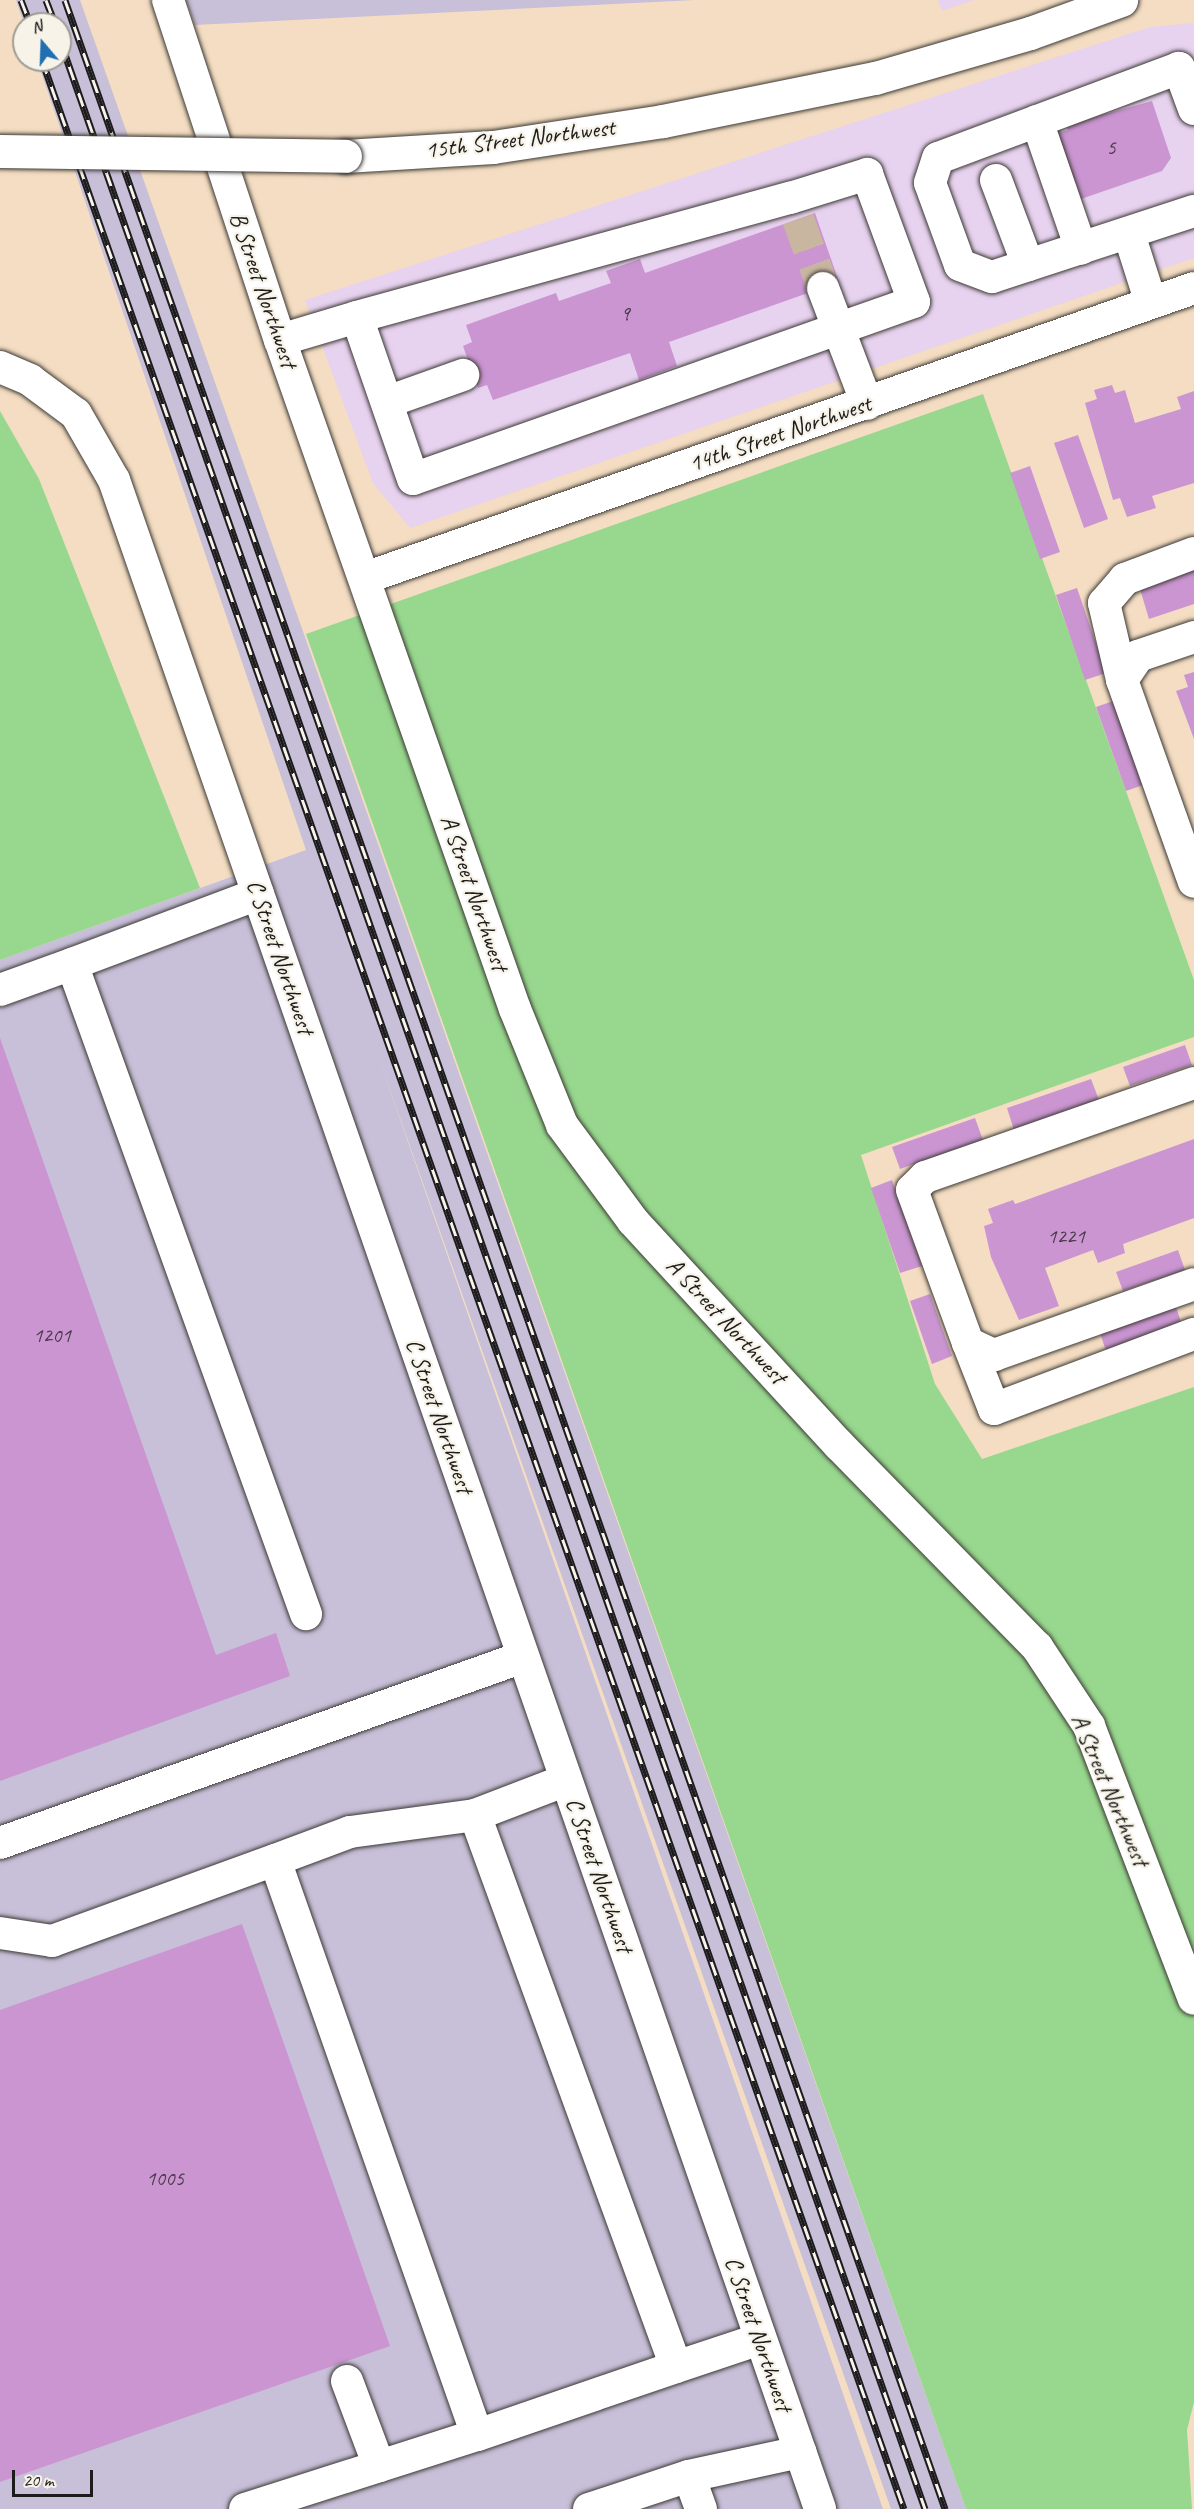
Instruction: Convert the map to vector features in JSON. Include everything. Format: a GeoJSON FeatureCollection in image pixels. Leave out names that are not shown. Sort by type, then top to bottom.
{"type":"FeatureCollection","features":[{"type":"Feature","properties":{"kind":"main road","name":"15th Street Northwest"},"geometry":{"type":"LineString","coordinates":[[0,151],[345,156],[493,147],[663,121],[875,78],[1030,33],[1121,0]]}},
{"type":"Feature","properties":{"kind":"street","name":"B Street Northwest"},"geometry":{"type":"LineString","coordinates":[[168,0],[280,340],[365,578]]}},
{"type":"Feature","properties":{"kind":"street"},"geometry":{"type":"LineString","coordinates":[[1194,109],[1179,68],[938,158],[930,183],[960,265],[992,277],[1194,211]]}},
{"type":"Feature","properties":{"kind":"street"},"geometry":{"type":"LineString","coordinates":[[1037,121],[1081,249]]}},
{"type":"Feature","properties":{"kind":"street"},"geometry":{"type":"LineString","coordinates":[[280,340],[357,317],[794,209],[867,174],[914,302],[413,479],[357,317]]}},
{"type":"Feature","properties":{"kind":"street"},"geometry":{"type":"LineString","coordinates":[[996,180],[1028,265]]}},
{"type":"Feature","properties":{"kind":"street"},"geometry":{"type":"LineString","coordinates":[[1129,234],[1151,303]]}},
{"type":"Feature","properties":{"kind":"street"},"geometry":{"type":"LineString","coordinates":[[824,288],[867,404]]}},
{"type":"Feature","properties":{"kind":"street","name":"14th Street Northwest"},"geometry":{"type":"LineString","coordinates":[[365,578],[1194,288]]}},
{"type":"Feature","properties":{"kind":"street","name":"C Street Northwest"},"geometry":{"type":"LineString","coordinates":[[0,367],[30,380],[76,414],[114,480],[820,2509]]}},
{"type":"Feature","properties":{"kind":"street"},"geometry":{"type":"LineString","coordinates":[[387,402],[463,375]]}},
{"type":"Feature","properties":{"kind":"street"},"geometry":{"type":"LineString","coordinates":[[1194,553],[1125,579],[1104,603],[1122,680],[1194,882]]}},
{"type":"Feature","properties":{"kind":"street","name":"A Street Northwest"},"geometry":{"type":"LineString","coordinates":[[365,578],[515,1009],[562,1125],[633,1221],[839,1445],[1037,1647],[1089,1726],[1194,1999]]}},
{"type":"Feature","properties":{"kind":"street"},"geometry":{"type":"LineString","coordinates":[[1122,680],[1138,656],[1194,637]]}},
{"type":"Feature","properties":{"kind":"street"},"geometry":{"type":"LineString","coordinates":[[0,990],[258,894]]}},
{"type":"Feature","properties":{"kind":"street"},"geometry":{"type":"LineString","coordinates":[[72,964],[306,1614]]}},
{"type":"Feature","properties":{"kind":"street"},"geometry":{"type":"LineString","coordinates":[[1194,1083],[925,1177],[912,1190],[994,1409],[1194,1334]]}},
{"type":"Feature","properties":{"kind":"street"},"geometry":{"type":"LineString","coordinates":[[968,1343],[994,1355],[1194,1284]]}},
{"type":"Feature","properties":{"kind":"street"},"geometry":{"type":"LineString","coordinates":[[0,1844],[523,1657]]}},
{"type":"Feature","properties":{"kind":"street"},"geometry":{"type":"LineString","coordinates":[[0,1933],[52,1941],[350,1832],[475,1815],[566,1780]]}},
{"type":"Feature","properties":{"kind":"street"},"geometry":{"type":"LineString","coordinates":[[475,1815],[676,2367]]}},
{"type":"Feature","properties":{"kind":"street"},"geometry":{"type":"LineString","coordinates":[[275,1860],[477,2435]]}},
{"type":"Feature","properties":{"kind":"street"},"geometry":{"type":"LineString","coordinates":[[245,2509],[477,2435],[760,2339]]}},
{"type":"Feature","properties":{"kind":"street"},"geometry":{"type":"LineString","coordinates":[[347,2381],[379,2466]]}},
{"type":"Feature","properties":{"kind":"street"},"geometry":{"type":"LineString","coordinates":[[589,2509],[689,2476],[800,2452]]}},
{"type":"Feature","properties":{"kind":"street"},"geometry":{"type":"LineString","coordinates":[[689,2476],[701,2509]]}},
{"type":"Feature","properties":{"kind":"shaded area"},"geometry":{"type":"Polygon","coordinates":[[[16,0],[80,0],[966,2509],[891,2509],[376,1050],[883,2509],[0,2509],[0,960],[306,850],[41,72],[72,72],[72,12],[20,12],[16,0]]]}},
{"type":"Feature","properties":{"kind":"shaded area"},"geometry":{"type":"Polygon","coordinates":[[[186,0],[695,0],[195,25],[186,0]]]}},
{"type":"Feature","properties":{"kind":"shaded area"},"geometry":{"type":"Polygon","coordinates":[[[938,0],[974,0],[942,11],[938,0]]]}},
{"type":"Feature","properties":{"kind":"shaded area"},"geometry":{"type":"Polygon","coordinates":[[[1194,23],[1194,258],[410,528],[373,483],[305,300],[1150,27],[1194,23]]]}},
{"type":"Feature","properties":{"kind":"green space"},"geometry":{"type":"Polygon","coordinates":[[[983,394],[1194,980],[1194,1037],[861,1155],[935,1384],[982,1459],[1194,1387],[1194,2402],[1187,2430],[1192,2509],[966,2509],[306,634],[983,394]]]}},
{"type":"Feature","properties":{"kind":"green space"},"geometry":{"type":"Polygon","coordinates":[[[0,411],[39,479],[200,888],[0,960],[0,411]]]}},
{"type":"Feature","properties":{"kind":"building"},"geometry":{"type":"Polygon","coordinates":[[[1152,101],[1171,158],[1162,171],[1081,199],[1076,183],[1067,186],[1050,136],[1068,130],[1066,125],[1152,101]]]}},
{"type":"Feature","properties":{"kind":"building"},"geometry":{"type":"Polygon","coordinates":[[[815,213],[839,282],[669,342],[677,366],[639,380],[630,353],[493,400],[487,385],[478,388],[463,346],[472,342],[466,325],[556,293],[559,301],[611,283],[606,271],[640,259],[645,273],[815,213]]]}},
{"type":"Feature","properties":{"kind":"building"},"geometry":{"type":"Polygon","coordinates":[[[1112,385],[1115,393],[1125,390],[1135,423],[1181,409],[1177,397],[1194,391],[1194,483],[1152,496],[1156,508],[1127,517],[1120,498],[1113,500],[1085,403],[1097,399],[1094,390],[1112,385]]]}},
{"type":"Feature","properties":{"kind":"building"},"geometry":{"type":"Polygon","coordinates":[[[1078,435],[1108,519],[1084,528],[1054,443],[1078,435]]]}},
{"type":"Feature","properties":{"kind":"building"},"geometry":{"type":"Polygon","coordinates":[[[1030,466],[1060,552],[1040,559],[1010,473],[1030,466]]]}},
{"type":"Feature","properties":{"kind":"building"},"geometry":{"type":"Polygon","coordinates":[[[1194,559],[1194,604],[1149,619],[1137,579],[1194,559]]]}},
{"type":"Feature","properties":{"kind":"building"},"geometry":{"type":"Polygon","coordinates":[[[1077,588],[1106,673],[1085,680],[1056,595],[1077,588]]]}},
{"type":"Feature","properties":{"kind":"building"},"geometry":{"type":"Polygon","coordinates":[[[1194,672],[1194,739],[1176,691],[1188,687],[1184,675],[1194,672]]]}},
{"type":"Feature","properties":{"kind":"building"},"geometry":{"type":"Polygon","coordinates":[[[1116,700],[1146,784],[1126,791],[1096,707],[1116,700]]]}},
{"type":"Feature","properties":{"kind":"building"},"geometry":{"type":"Polygon","coordinates":[[[0,1038],[216,1655],[276,1633],[290,1676],[0,1781],[0,1038]]]}},
{"type":"Feature","properties":{"kind":"building"},"geometry":{"type":"Polygon","coordinates":[[[1185,1045],[1192,1065],[1130,1086],[1123,1067],[1185,1045]]]}},
{"type":"Feature","properties":{"kind":"building"},"geometry":{"type":"Polygon","coordinates":[[[1091,1079],[1099,1100],[1014,1130],[1007,1108],[1091,1079]]]}},
{"type":"Feature","properties":{"kind":"building"},"geometry":{"type":"Polygon","coordinates":[[[975,1118],[983,1140],[900,1169],[892,1147],[975,1118]]]}},
{"type":"Feature","properties":{"kind":"building"},"geometry":{"type":"Polygon","coordinates":[[[1194,1139],[1194,1218],[1123,1244],[1125,1253],[1098,1263],[1093,1250],[1045,1268],[1059,1306],[1019,1320],[991,1257],[984,1226],[993,1223],[988,1209],[1013,1200],[1015,1204],[1194,1139]]]}},
{"type":"Feature","properties":{"kind":"building"},"geometry":{"type":"Polygon","coordinates":[[[892,1180],[922,1266],[900,1273],[871,1188],[892,1180]]]}},
{"type":"Feature","properties":{"kind":"building"},"geometry":{"type":"Polygon","coordinates":[[[1178,1250],[1185,1270],[1123,1291],[1116,1272],[1178,1250]]]}},
{"type":"Feature","properties":{"kind":"building"},"geometry":{"type":"Polygon","coordinates":[[[930,1294],[952,1356],[932,1364],[910,1301],[930,1294]]]}},
{"type":"Feature","properties":{"kind":"building"},"geometry":{"type":"Polygon","coordinates":[[[1176,1307],[1182,1325],[1106,1351],[1100,1333],[1176,1307]]]}},
{"type":"Feature","properties":{"kind":"building"},"geometry":{"type":"Polygon","coordinates":[[[242,1924],[390,2346],[0,2482],[0,2010],[242,1924]]]}},
{"type":"Feature","properties":{"kind":"tunnel"},"geometry":{"type":"LineString","coordinates":[[798,219],[823,288]]}},
{"type":"Feature","properties":{"kind":"railway"},"geometry":{"type":"LineString","coordinates":[[21,0],[26,12]]}},
{"type":"Feature","properties":{"kind":"railway"},"geometry":{"type":"LineString","coordinates":[[46,0],[50,12]]}},
{"type":"Feature","properties":{"kind":"railway"},"geometry":{"type":"LineString","coordinates":[[65,0],[945,2509]]}},
{"type":"Feature","properties":{"kind":"railway"},"geometry":{"type":"LineString","coordinates":[[46,72],[904,2509]]}},
{"type":"Feature","properties":{"kind":"railway"},"geometry":{"type":"LineString","coordinates":[[71,72],[925,2509]]}}]}
